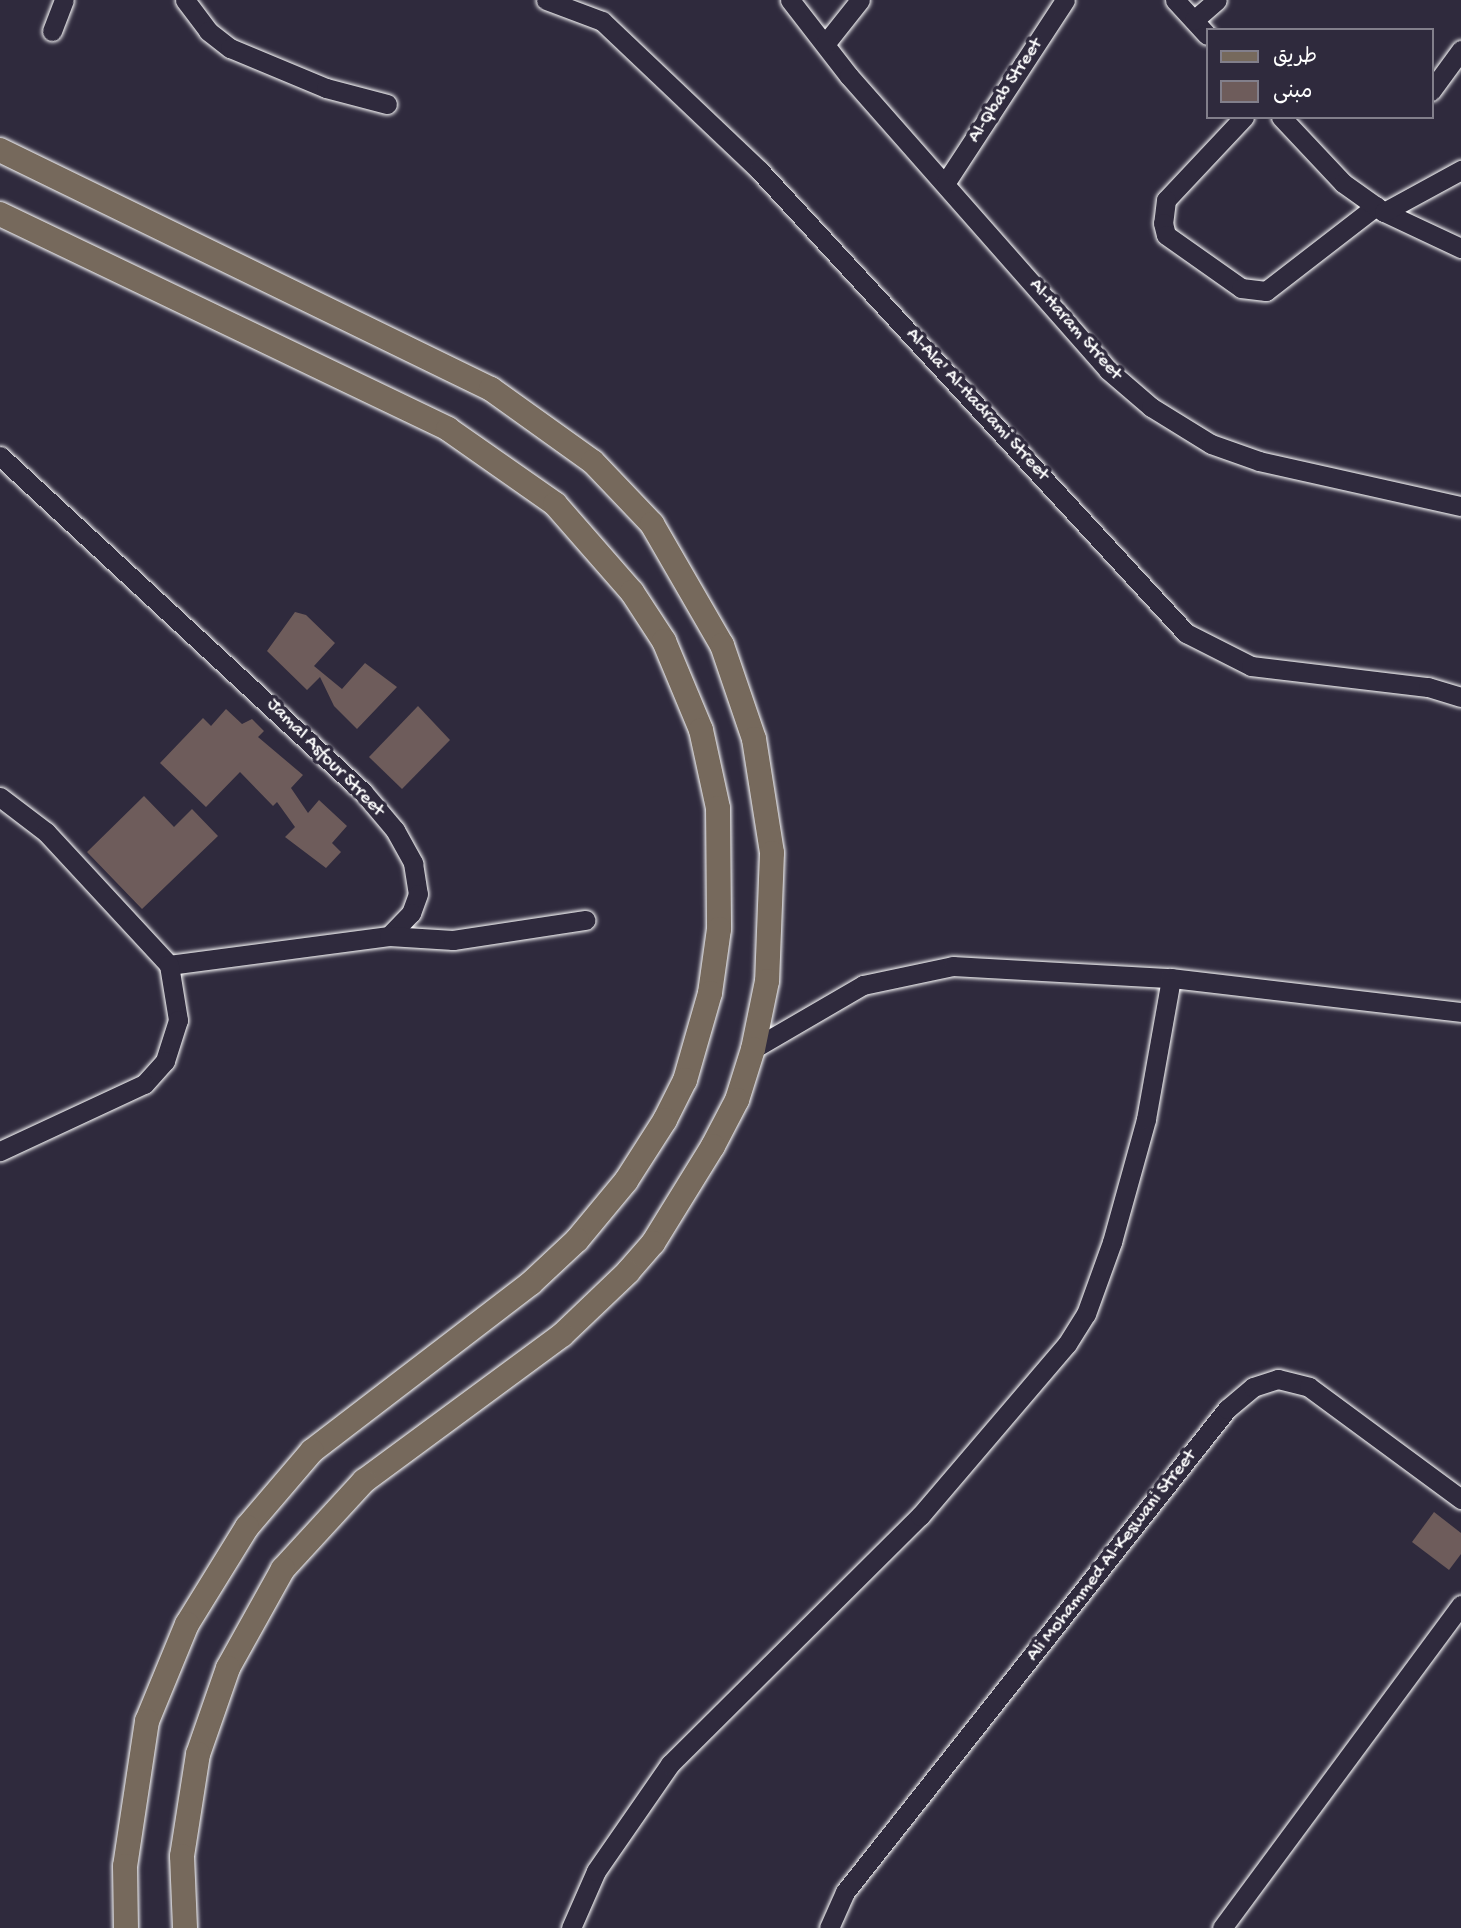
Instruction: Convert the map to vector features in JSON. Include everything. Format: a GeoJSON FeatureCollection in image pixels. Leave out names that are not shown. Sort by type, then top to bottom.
{"type":"FeatureCollection","features":[{"type":"Feature","properties":{"kind":"main road"},"geometry":{"type":"LineString","coordinates":[[0,150],[491,389],[573,444],[652,524],[722,645],[754,739],[772,853],[767,981],[753,1049],[737,1100],[713,1146],[653,1243],[628,1272],[562,1335],[364,1481],[283,1569],[228,1668],[198,1754],[182,1856],[185,1928]]}},
{"type":"Feature","properties":{"kind":"main road"},"geometry":{"type":"LineString","coordinates":[[0,214],[448,429],[555,504],[632,592],[664,641],[701,730],[718,808],[719,929],[710,993],[685,1080],[665,1120],[626,1181],[577,1240],[531,1283],[312,1451],[247,1527],[187,1624],[147,1721],[125,1866],[126,1928]]}},
{"type":"Feature","properties":{"kind":"street"},"geometry":{"type":"LineString","coordinates":[[52,31],[64,0]]}},
{"type":"Feature","properties":{"kind":"street"},"geometry":{"type":"LineString","coordinates":[[184,0],[208,31],[230,48],[326,88],[387,104]]}},
{"type":"Feature","properties":{"kind":"street","name":"Al-Ala' Al-Hadrami Street"},"geometry":{"type":"LineString","coordinates":[[546,0],[602,21],[749,161],[1186,633],[1251,666],[1428,687],[1461,698]]}},
{"type":"Feature","properties":{"kind":"street","name":"Al-Haram Street"},"geometry":{"type":"LineString","coordinates":[[790,0],[825,44],[1108,370],[1163,414],[1211,444],[1259,461],[1461,506]]}},
{"type":"Feature","properties":{"kind":"street"},"geometry":{"type":"LineString","coordinates":[[825,44],[860,0]]}},
{"type":"Feature","properties":{"kind":"street","name":"Al-Qbab Street"},"geometry":{"type":"LineString","coordinates":[[946,182],[1065,0]]}},
{"type":"Feature","properties":{"kind":"street"},"geometry":{"type":"LineString","coordinates":[[1175,0],[1206,34]]}},
{"type":"Feature","properties":{"kind":"street"},"geometry":{"type":"LineString","coordinates":[[1194,20],[1217,0]]}},
{"type":"Feature","properties":{"kind":"street"},"geometry":{"type":"LineString","coordinates":[[1433,88],[1461,50]]}},
{"type":"Feature","properties":{"kind":"street"},"geometry":{"type":"LineString","coordinates":[[1242,119],[1166,200],[1163,216],[1166,235],[1241,288],[1266,291],[1380,209],[1461,170]]}},
{"type":"Feature","properties":{"kind":"street"},"geometry":{"type":"LineString","coordinates":[[1283,119],[1343,183],[1380,209],[1461,248]]}},
{"type":"Feature","properties":{"kind":"street","name":"Jamal Asfour Street"},"geometry":{"type":"LineString","coordinates":[[0,456],[379,810],[414,863],[418,894],[411,913],[389,936]]}},
{"type":"Feature","properties":{"kind":"street"},"geometry":{"type":"LineString","coordinates":[[0,797],[46,832],[169,965],[178,1020],[159,1070],[104,1107],[0,1151]]}},
{"type":"Feature","properties":{"kind":"street"},"geometry":{"type":"LineString","coordinates":[[169,965],[389,936],[453,940],[585,919]]}},
{"type":"Feature","properties":{"kind":"street"},"geometry":{"type":"LineString","coordinates":[[753,1049],[839,996],[909,971],[975,966],[1171,978],[1457,1006]]}},
{"type":"Feature","properties":{"kind":"street"},"geometry":{"type":"LineString","coordinates":[[571,1928],[596,1871],[670,1764],[920,1516],[1068,1344],[1086,1314],[1116,1230],[1146,1119],[1171,978]]}},
{"type":"Feature","properties":{"kind":"street","name":"Ali Mohammed Al-Keswani Street"},"geometry":{"type":"LineString","coordinates":[[829,1928],[854,1881],[1227,1409],[1253,1387],[1278,1379],[1310,1387],[1461,1499]]}},
{"type":"Feature","properties":{"kind":"street"},"geometry":{"type":"LineString","coordinates":[[1222,1928],[1461,1605]]}},
{"type":"Feature","properties":{"kind":"building"},"geometry":{"type":"Polygon","coordinates":[[[295,612],[306,615],[335,643],[314,666],[342,689],[365,663],[397,687],[357,729],[334,706],[320,677],[307,690],[267,651],[295,612]]]}},
{"type":"Feature","properties":{"kind":"building"},"geometry":{"type":"Polygon","coordinates":[[[418,706],[450,740],[402,789],[369,757],[418,706]]]}},
{"type":"Feature","properties":{"kind":"building"},"geometry":{"type":"Polygon","coordinates":[[[226,709],[242,724],[252,719],[264,731],[258,737],[303,775],[291,788],[308,813],[319,800],[347,826],[332,843],[341,852],[326,868],[285,837],[295,827],[277,802],[273,806],[240,772],[206,807],[160,763],[203,718],[211,726],[226,709]]]}},
{"type":"Feature","properties":{"kind":"building"},"geometry":{"type":"Polygon","coordinates":[[[144,796],[174,827],[192,809],[218,836],[142,909],[87,852],[144,796]]]}},
{"type":"Feature","properties":{"kind":"building"},"geometry":{"type":"Polygon","coordinates":[[[1434,1512],[1461,1533],[1461,1554],[1449,1570],[1412,1542],[1434,1512]]]}}]}
